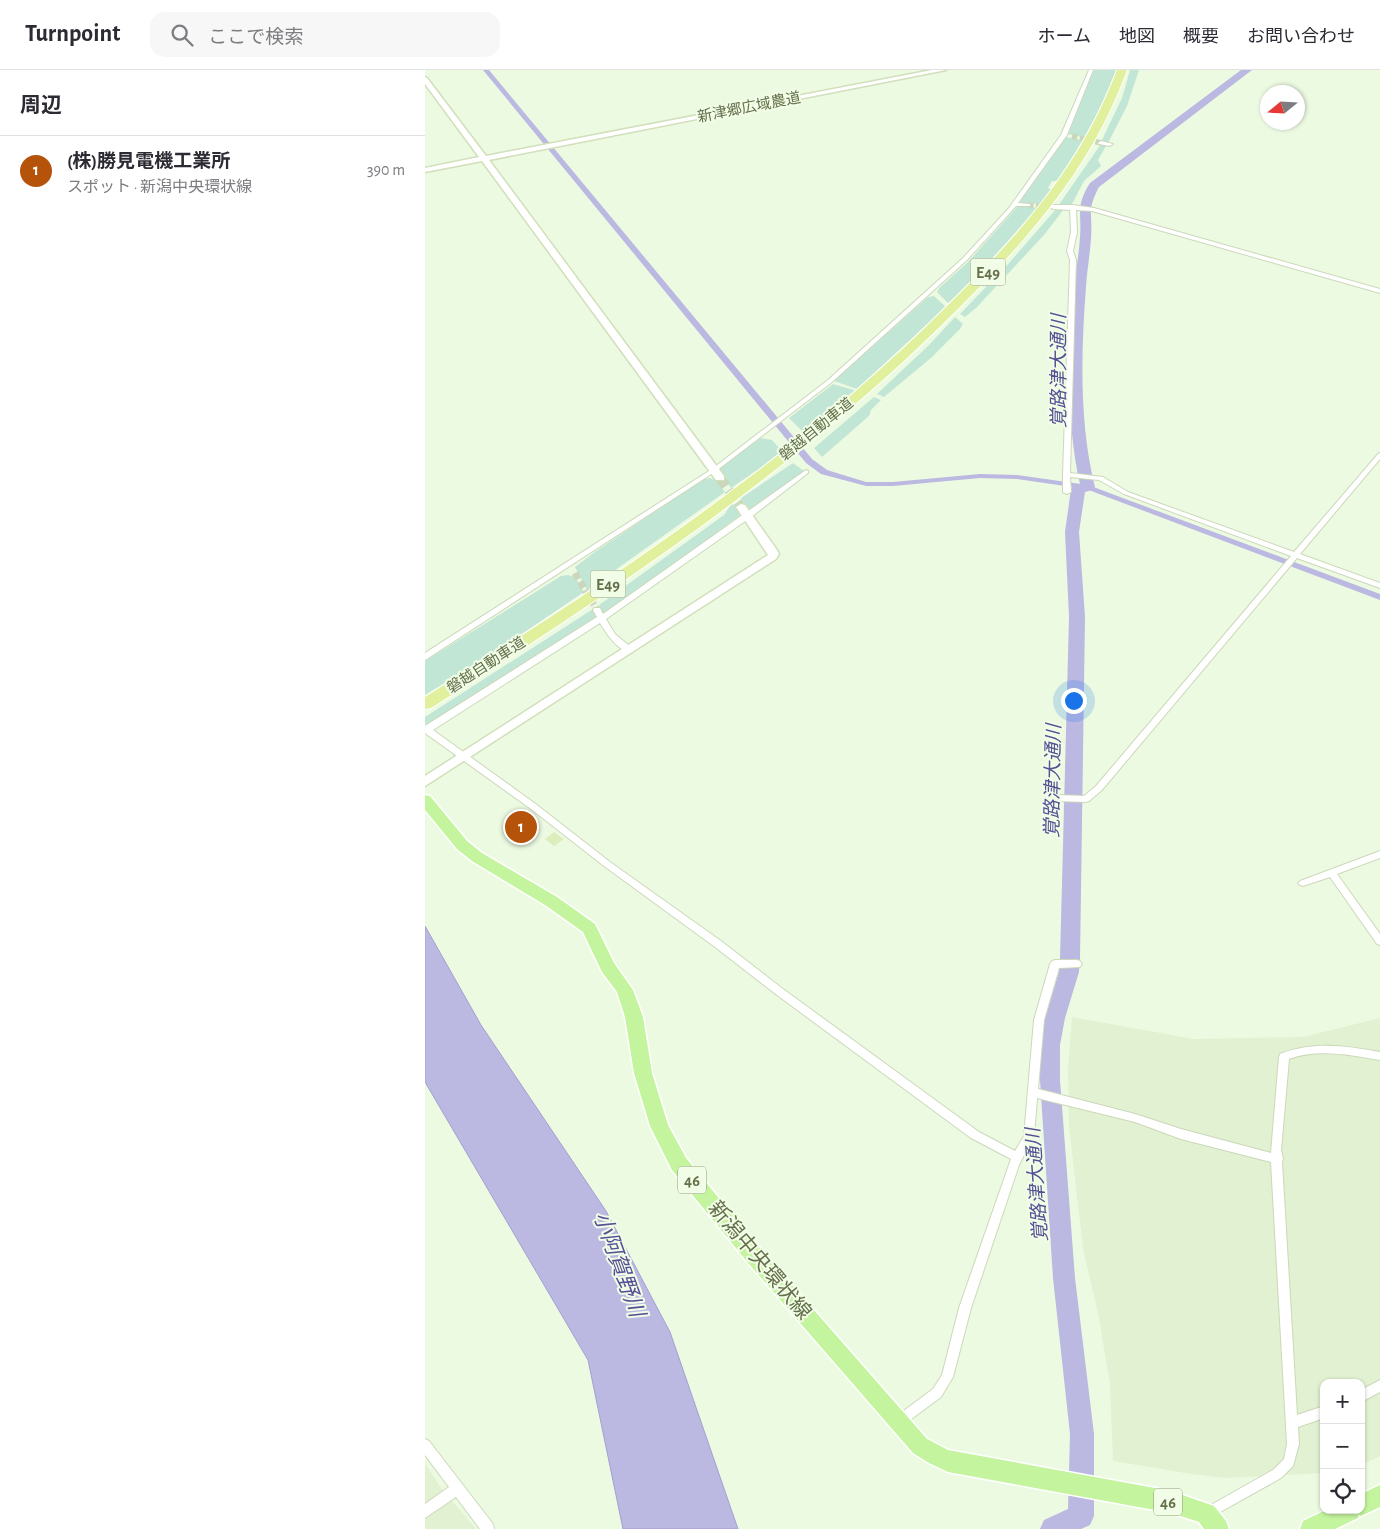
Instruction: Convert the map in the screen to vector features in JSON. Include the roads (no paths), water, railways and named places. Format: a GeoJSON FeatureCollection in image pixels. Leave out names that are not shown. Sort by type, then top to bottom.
{"type":"FeatureCollection","features":[{"type":"Feature","properties":{"kind":"highway","name":"磐越自動車道"},"geometry":{"type":"LineString","coordinates":[[425,704],[571,610],[674,538],[807,437],[919,341],[968,293],[1030,225],[1081,157],[1107,111],[1121,70]]}},
{"type":"Feature","properties":{"kind":"main road","name":"新潟中央環状線"},"geometry":{"type":"LineString","coordinates":[[425,800],[462,845],[477,858],[551,901],[589,928],[608,967],[625,990],[633,1017],[643,1074],[657,1117],[679,1164],[756,1258],[920,1446],[948,1461],[1171,1502],[1212,1522]]}},
{"type":"Feature","properties":{"kind":"main road"},"geometry":{"type":"LineString","coordinates":[[1365,1503],[1380,1496]]}},
{"type":"Feature","properties":{"kind":"main road"},"geometry":{"type":"LineString","coordinates":[[1311,1529],[1342,1514]]}},
{"type":"Feature","properties":{"kind":"street","name":"新津郷広域農道"},"geometry":{"type":"LineString","coordinates":[[484,159],[943,70]]}},
{"type":"Feature","properties":{"kind":"street"},"geometry":{"type":"LineString","coordinates":[[425,657],[570,565],[714,470],[830,381],[965,259],[1014,204],[1064,135],[1091,70]]}},
{"type":"Feature","properties":{"kind":"street"},"geometry":{"type":"LineString","coordinates":[[425,79],[720,478]]}},
{"type":"Feature","properties":{"kind":"street"},"geometry":{"type":"LineString","coordinates":[[1064,135],[1072,136]]}},
{"type":"Feature","properties":{"kind":"street"},"geometry":{"type":"LineString","coordinates":[[1101,143],[1110,144]]}},
{"type":"Feature","properties":{"kind":"street"},"geometry":{"type":"LineString","coordinates":[[425,170],[484,159]]}},
{"type":"Feature","properties":{"kind":"street"},"geometry":{"type":"LineString","coordinates":[[1014,204],[1028,205]]}},
{"type":"Feature","properties":{"kind":"street"},"geometry":{"type":"LineString","coordinates":[[1053,207],[1089,209],[1380,291]]}},
{"type":"Feature","properties":{"kind":"street"},"geometry":{"type":"LineString","coordinates":[[1067,492],[1073,260],[1071,250],[1075,208]]}},
{"type":"Feature","properties":{"kind":"street"},"geometry":{"type":"LineString","coordinates":[[1062,798],[1086,799],[1099,788],[1380,455]]}},
{"type":"Feature","properties":{"kind":"street"},"geometry":{"type":"LineString","coordinates":[[806,472],[745,511],[602,618],[426,729],[462,757],[534,807],[607,864],[975,1135],[1018,1158]]}},
{"type":"Feature","properties":{"kind":"street"},"geometry":{"type":"LineString","coordinates":[[1068,476],[1101,478],[1127,493],[1293,556],[1380,586]]}},
{"type":"Feature","properties":{"kind":"street"},"geometry":{"type":"LineString","coordinates":[[425,782],[772,557],[774,554],[772,550],[745,511]]}},
{"type":"Feature","properties":{"kind":"street"},"geometry":{"type":"LineString","coordinates":[[570,565],[575,573]]}},
{"type":"Feature","properties":{"kind":"street"},"geometry":{"type":"LineString","coordinates":[[597,610],[612,636],[629,650]]}},
{"type":"Feature","properties":{"kind":"street"},"geometry":{"type":"LineString","coordinates":[[1303,882],[1380,854]]}},
{"type":"Feature","properties":{"kind":"street"},"geometry":{"type":"LineString","coordinates":[[1331,873],[1380,941]]}},
{"type":"Feature","properties":{"kind":"street"},"geometry":{"type":"LineString","coordinates":[[898,1422],[937,1393],[947,1377],[965,1308],[1018,1158],[1029,1136],[1036,1093],[1039,1020],[1055,964],[1077,964]]}},
{"type":"Feature","properties":{"kind":"street"},"geometry":{"type":"LineString","coordinates":[[1212,1522],[1271,1479],[1289,1462],[1293,1444],[1278,1158],[1276,1150],[1284,1057],[1297,1051],[1341,1050],[1380,1056]]}},
{"type":"Feature","properties":{"kind":"street"},"geometry":{"type":"LineString","coordinates":[[1036,1093],[1135,1118],[1181,1134],[1278,1158]]}},
{"type":"Feature","properties":{"kind":"street"},"geometry":{"type":"LineString","coordinates":[[1365,1394],[1380,1386]]}},
{"type":"Feature","properties":{"kind":"street"},"geometry":{"type":"LineString","coordinates":[[1292,1423],[1320,1413]]}},
{"type":"Feature","properties":{"kind":"street"},"geometry":{"type":"LineString","coordinates":[[425,1445],[488,1529]]}},
{"type":"Feature","properties":{"kind":"street"},"geometry":{"type":"LineString","coordinates":[[425,1512],[457,1489]]}},
{"type":"Feature","properties":{"kind":"water","name":"小阿賀野川"},"geometry":{"type":"Polygon","coordinates":[[[425,926],[481,1025],[606,1211],[670,1332],[738,1529],[623,1529],[588,1360],[425,1082],[425,926]]]}},
{"type":"Feature","properties":{"kind":"waterway"},"geometry":{"type":"LineString","coordinates":[[486,70],[809,461],[824,472],[866,484],[893,484],[980,476],[1017,477],[1088,487],[1380,597]]}},
{"type":"Feature","properties":{"kind":"waterway","name":"覚路津大通川"},"geometry":{"type":"LineString","coordinates":[[1053,1529],[1081,1516],[1082,1434],[1064,1278],[1050,1080],[1050,1045],[1055,1018],[1069,972],[1070,959],[1077,617],[1072,532],[1078,489],[1088,487],[1081,458],[1076,398],[1080,288],[1086,236],[1085,203],[1094,185],[1247,70]]}},
{"type":"Feature","properties":{"kind":"tunnel"},"geometry":{"type":"LineString","coordinates":[[1072,136],[1101,143]]}},
{"type":"Feature","properties":{"kind":"tunnel"},"geometry":{"type":"LineString","coordinates":[[1028,205],[1050,207]]}},
{"type":"Feature","properties":{"kind":"tunnel"},"geometry":{"type":"LineString","coordinates":[[720,478],[741,507]]}},
{"type":"Feature","properties":{"kind":"tunnel"},"geometry":{"type":"LineString","coordinates":[[575,573],[597,610]]}},
{"type":"Feature","properties":{"kind":"place","name":"(株)勝見電機工業所"},"geometry":{"type":"Point","coordinates":[521,827]}}]}
